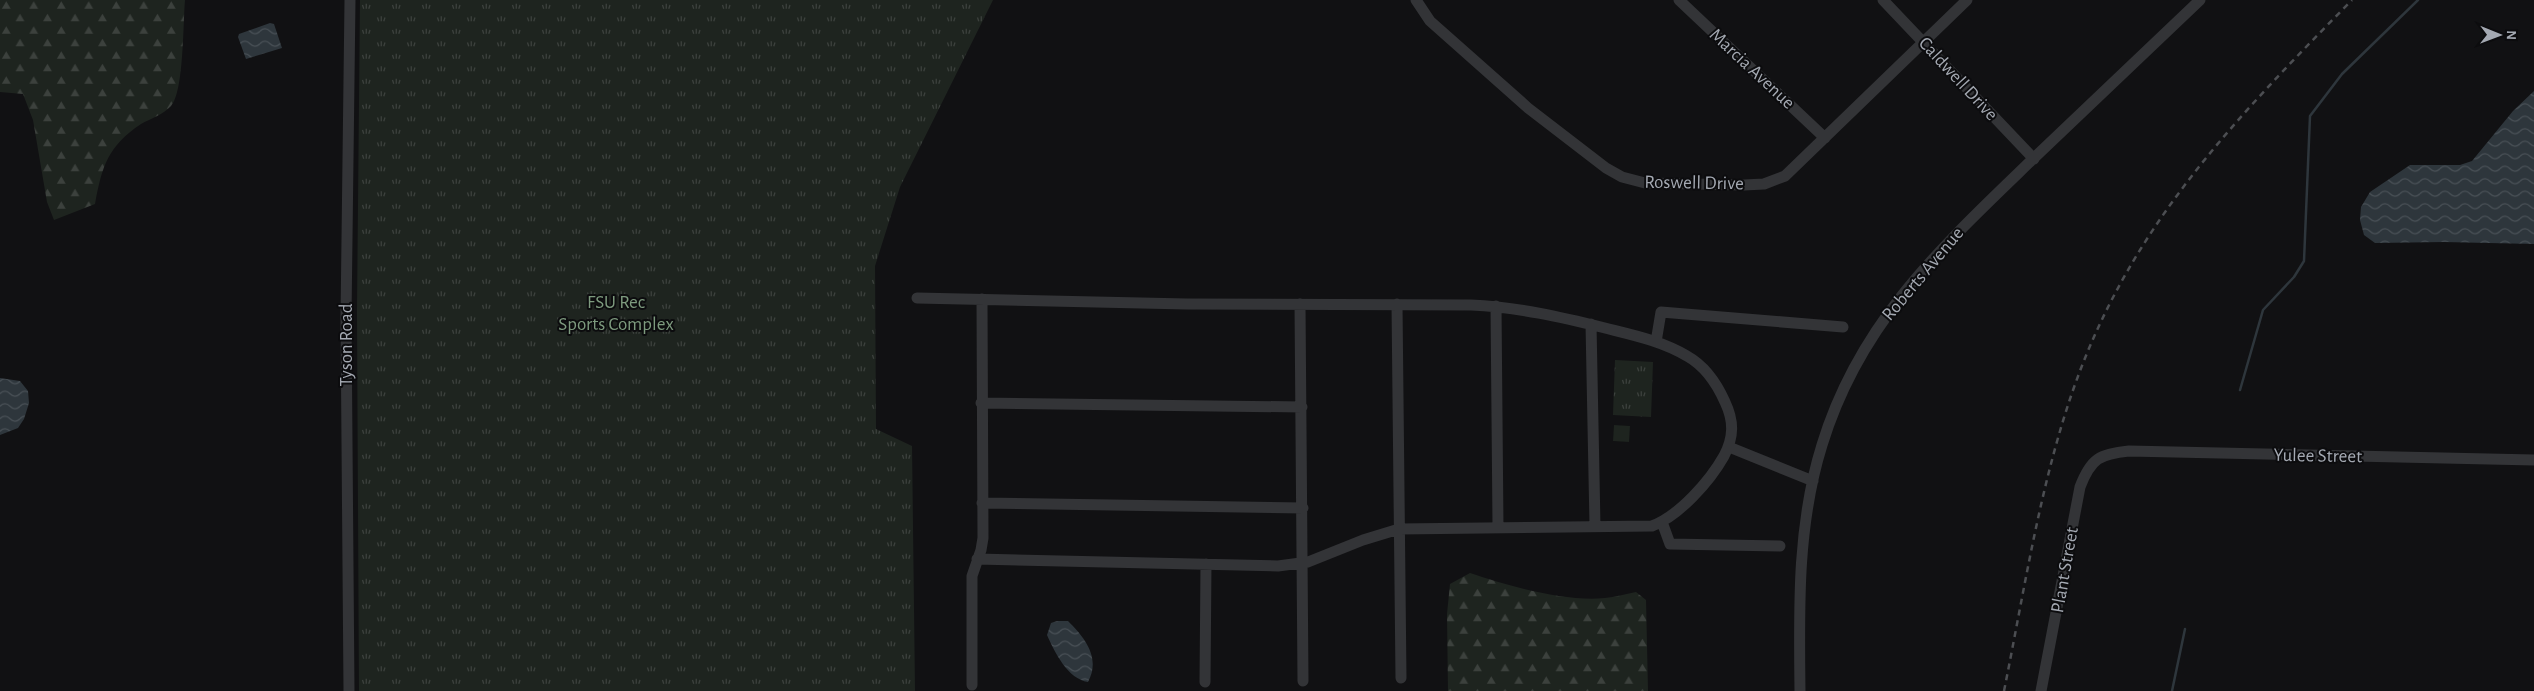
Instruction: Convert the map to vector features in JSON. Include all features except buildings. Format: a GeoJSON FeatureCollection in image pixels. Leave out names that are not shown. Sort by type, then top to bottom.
{"type":"FeatureCollection","features":[{"type":"Feature","properties":{"kind":"street","name":"Tyson Road"},"geometry":{"type":"LineString","coordinates":[[349,691],[346,318],[350,0]]}},
{"type":"Feature","properties":{"kind":"street","name":"Roswell Drive"},"geometry":{"type":"LineString","coordinates":[[1416,0],[1430,21],[1528,108],[1606,168],[1622,177],[1645,183],[1663,184],[1764,184],[1786,176],[1967,0]]}},
{"type":"Feature","properties":{"kind":"street","name":"Marcia Avenue"},"geometry":{"type":"LineString","coordinates":[[1679,0],[1825,138]]}},
{"type":"Feature","properties":{"kind":"street","name":"Caldwell Drive"},"geometry":{"type":"LineString","coordinates":[[1883,0],[2034,159]]}},
{"type":"Feature","properties":{"kind":"street","name":"Roberts Avenue"},"geometry":{"type":"LineString","coordinates":[[1800,691],[1801,563],[1804,525],[1813,481],[1830,423],[1848,380],[1880,325],[1925,266],[2200,0]]}},
{"type":"Feature","properties":{"kind":"street"},"geometry":{"type":"LineString","coordinates":[[917,298],[1496,306],[1590,324],[1656,342],[1688,356],[1713,380],[1727,406],[1732,428],[1729,447],[1720,462],[1693,496],[1673,515],[1662,522],[1637,527],[1498,526],[1399,529],[1303,563],[1278,566],[977,559]]}},
{"type":"Feature","properties":{"kind":"street"},"geometry":{"type":"LineString","coordinates":[[972,685],[972,576],[982,538],[982,299]]}},
{"type":"Feature","properties":{"kind":"street"},"geometry":{"type":"LineString","coordinates":[[1300,304],[1303,681]]}},
{"type":"Feature","properties":{"kind":"street"},"geometry":{"type":"LineString","coordinates":[[1396,304],[1401,678]]}},
{"type":"Feature","properties":{"kind":"street"},"geometry":{"type":"LineString","coordinates":[[1496,306],[1498,526]]}},
{"type":"Feature","properties":{"kind":"street"},"geometry":{"type":"LineString","coordinates":[[1656,342],[1661,312],[1843,327]]}},
{"type":"Feature","properties":{"kind":"street"},"geometry":{"type":"LineString","coordinates":[[1590,324],[1595,526]]}},
{"type":"Feature","properties":{"kind":"street"},"geometry":{"type":"LineString","coordinates":[[981,403],[1302,407]]}},
{"type":"Feature","properties":{"kind":"street"},"geometry":{"type":"LineString","coordinates":[[1729,447],[1813,481]]}},
{"type":"Feature","properties":{"kind":"street","name":"Yulee Street"},"geometry":{"type":"LineString","coordinates":[[2102,455],[2129,452],[2534,460]]}},
{"type":"Feature","properties":{"kind":"street","name":"Plant Street"},"geometry":{"type":"LineString","coordinates":[[2041,691],[2080,487],[2088,469],[2102,455]]}},
{"type":"Feature","properties":{"kind":"street"},"geometry":{"type":"LineString","coordinates":[[982,503],[1303,508]]}},
{"type":"Feature","properties":{"kind":"street"},"geometry":{"type":"LineString","coordinates":[[1662,522],[1670,544],[1780,546]]}},
{"type":"Feature","properties":{"kind":"street"},"geometry":{"type":"LineString","coordinates":[[1205,682],[1206,564]]}},
{"type":"Feature","properties":{"kind":"green space"},"geometry":{"type":"Polygon","coordinates":[[[0,0],[185,0],[181,72],[175,98],[171,106],[130,132],[114,149],[108,158],[100,179],[95,204],[54,220],[47,202],[33,120],[23,94],[0,92],[0,0]]]}},
{"type":"Feature","properties":{"kind":"green space","name":"FSU Rec Sports Complex"},"geometry":{"type":"Polygon","coordinates":[[[360,0],[993,0],[900,187],[875,266],[876,429],[912,446],[915,691],[359,691],[357,312],[360,0]]]}},
{"type":"Feature","properties":{"kind":"green space"},"geometry":{"type":"Polygon","coordinates":[[[1615,360],[1653,362],[1651,417],[1613,415],[1615,360]]]}},
{"type":"Feature","properties":{"kind":"green space"},"geometry":{"type":"Polygon","coordinates":[[[1614,425],[1630,426],[1629,442],[1613,441],[1614,425]]]}},
{"type":"Feature","properties":{"kind":"green space"},"geometry":{"type":"Polygon","coordinates":[[[1470,573],[1519,588],[1572,598],[1605,598],[1636,592],[1646,600],[1648,691],[1448,691],[1447,614],[1450,584],[1470,573]]]}},
{"type":"Feature","properties":{"kind":"water"},"geometry":{"type":"Polygon","coordinates":[[[270,23],[274,24],[282,48],[246,59],[238,37],[239,34],[270,23]]]}},
{"type":"Feature","properties":{"kind":"water"},"geometry":{"type":"Polygon","coordinates":[[[2534,91],[2534,244],[2375,243],[2364,235],[2360,220],[2361,207],[2370,192],[2410,165],[2460,165],[2472,161],[2513,111],[2534,91]]]}},
{"type":"Feature","properties":{"kind":"water"},"geometry":{"type":"Polygon","coordinates":[[[0,378],[20,381],[28,391],[29,403],[24,419],[18,428],[0,435],[0,378]]]}},
{"type":"Feature","properties":{"kind":"water"},"geometry":{"type":"Polygon","coordinates":[[[1068,621],[1085,641],[1092,657],[1093,665],[1088,682],[1081,680],[1068,671],[1054,650],[1047,635],[1051,623],[1068,621]]]}},
{"type":"Feature","properties":{"kind":"waterway"},"geometry":{"type":"LineString","coordinates":[[2240,390],[2263,310],[2294,277],[2304,261],[2310,116],[2342,74],[2418,0]]}},
{"type":"Feature","properties":{"kind":"waterway"},"geometry":{"type":"LineString","coordinates":[[2172,691],[2185,629]]}},
{"type":"Feature","properties":{"kind":"railway"},"geometry":{"type":"LineString","coordinates":[[2004,691],[2033,542],[2050,468],[2071,396],[2094,336],[2122,281],[2153,230],[2187,182],[2265,90],[2352,0]]}}]}
